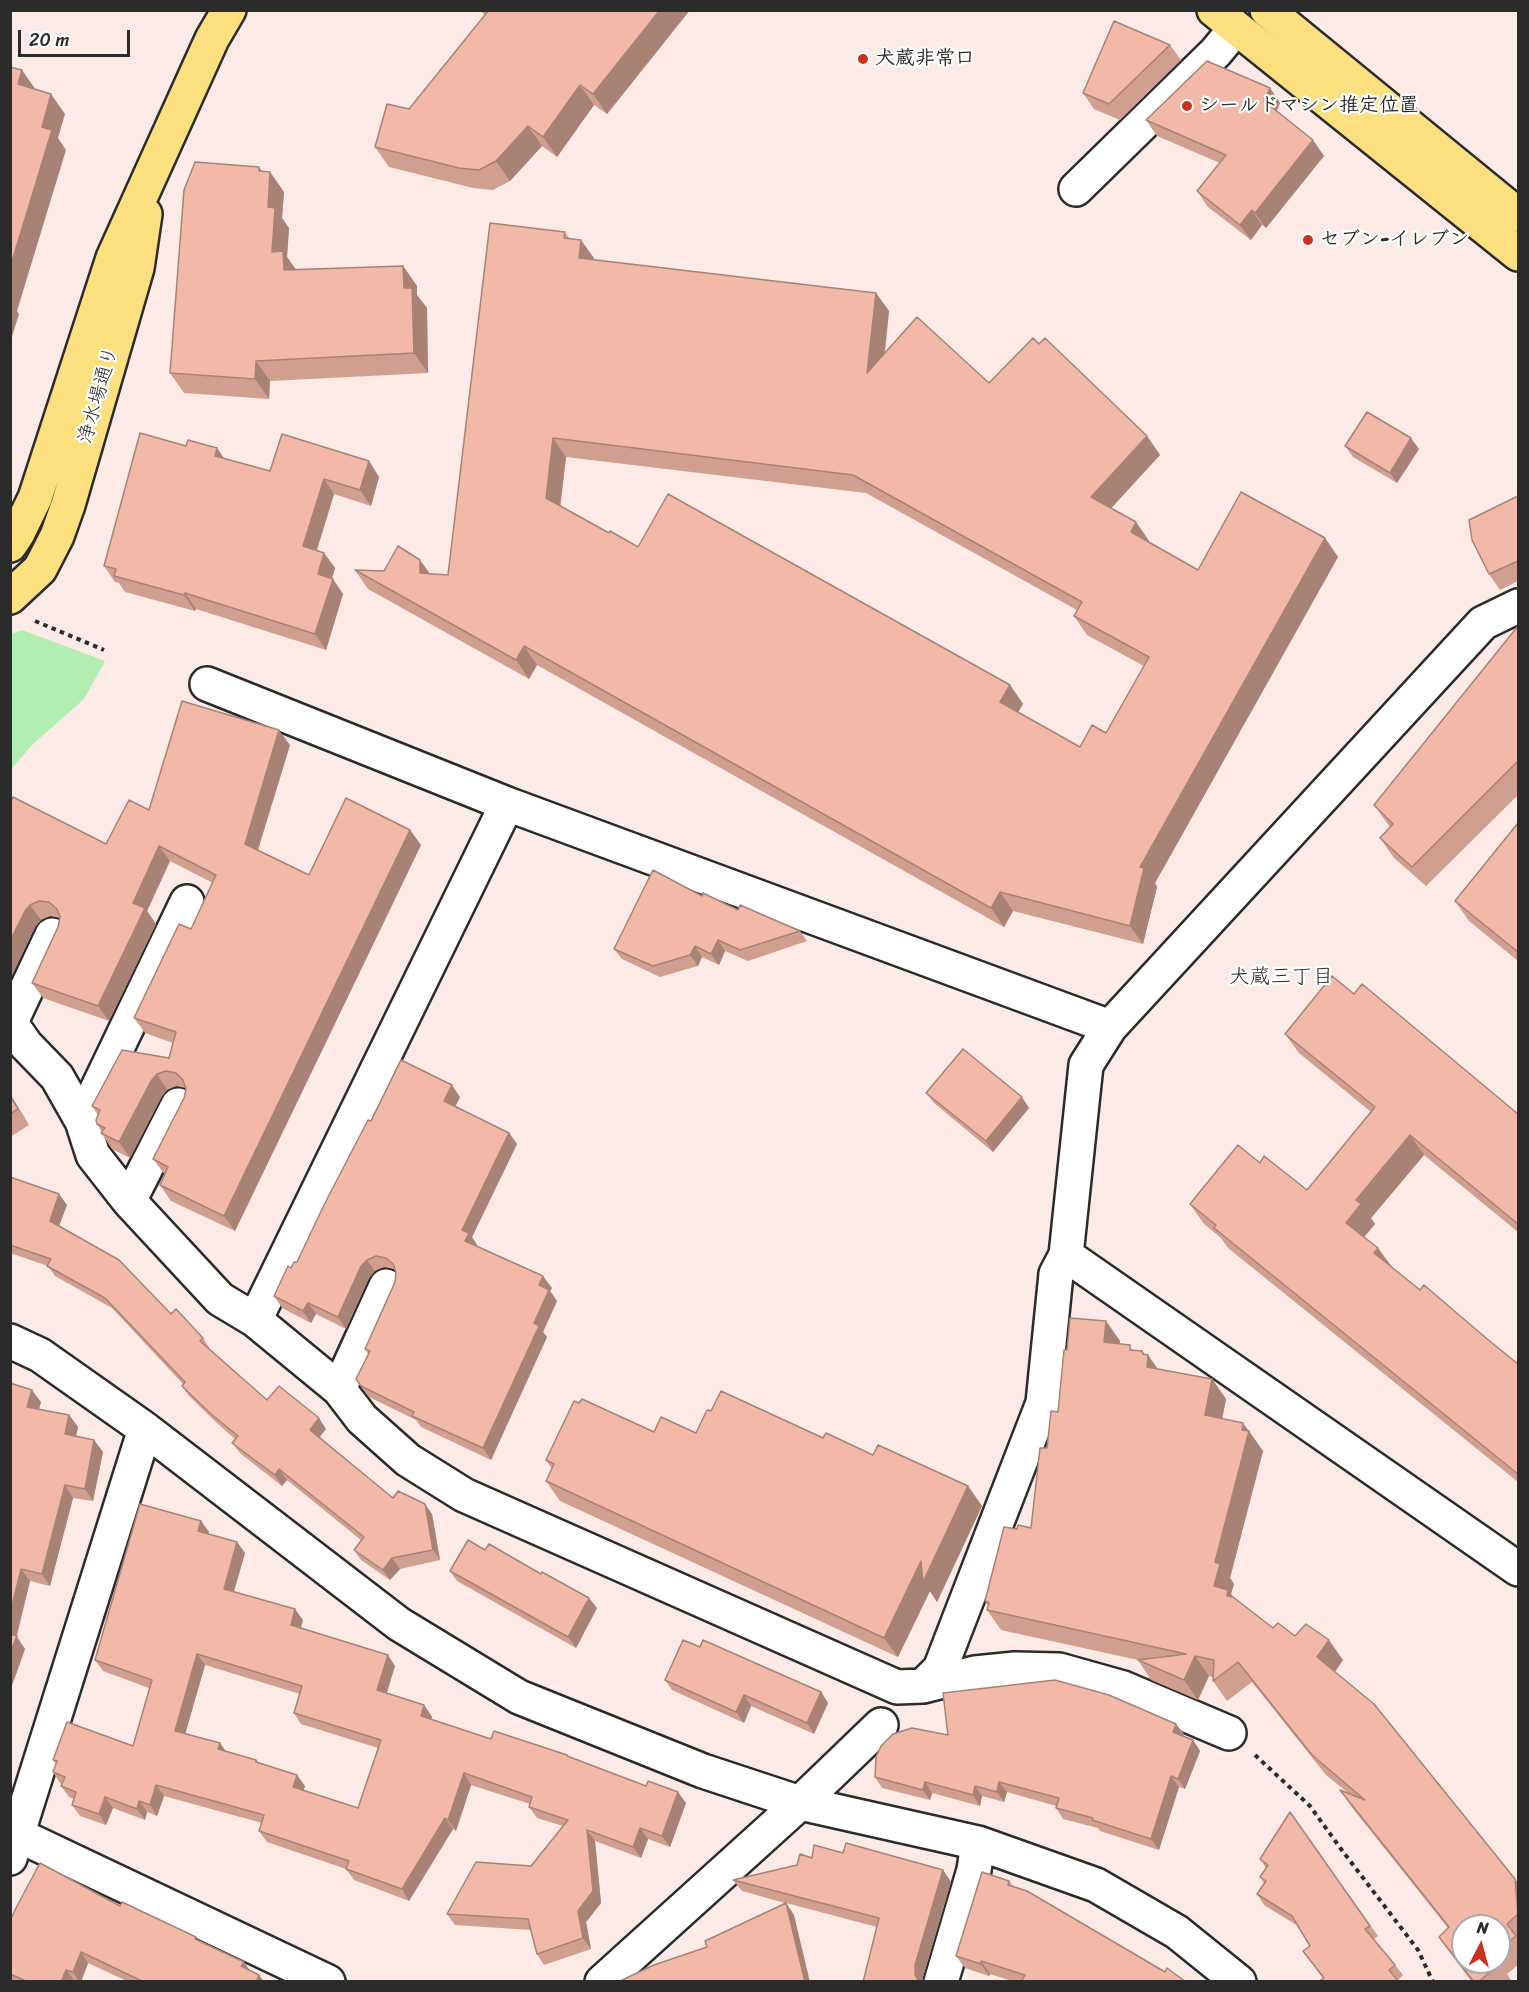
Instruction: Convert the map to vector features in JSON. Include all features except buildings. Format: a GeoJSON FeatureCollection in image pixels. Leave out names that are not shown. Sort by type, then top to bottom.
{"type":"FeatureCollection","features":[{"type":"Feature","properties":{"kind":"main road","name":"浄水場通り"},"geometry":{"type":"LineString","coordinates":[[10,544],[35,498],[113,258],[212,39],[229,10]]}},
{"type":"Feature","properties":{"kind":"main road"},"geometry":{"type":"LineString","coordinates":[[1267,10],[1518,215]]}},
{"type":"Feature","properties":{"kind":"main road"},"geometry":{"type":"LineString","coordinates":[[1225,19],[1518,254]]}},
{"type":"Feature","properties":{"kind":"main road","name":"浄水場通り"},"geometry":{"type":"LineString","coordinates":[[19,608],[57,537],[68,505],[137,268],[150,176]]}},
{"type":"Feature","properties":{"kind":"street"},"geometry":{"type":"LineString","coordinates":[[1076,189],[1216,52],[1225,19]]}},
{"type":"Feature","properties":{"kind":"street"},"geometry":{"type":"LineString","coordinates":[[923,1686],[940,1669],[1043,1403],[1056,1274],[1066,1255],[1086,1065],[1110,1027],[1483,623],[1518,606]]}},
{"type":"Feature","properties":{"kind":"street"},"geometry":{"type":"LineString","coordinates":[[207,684],[507,804],[1110,1027]]}},
{"type":"Feature","properties":{"kind":"street"},"geometry":{"type":"LineString","coordinates":[[255,1320],[507,804]]}},
{"type":"Feature","properties":{"kind":"street"},"geometry":{"type":"LineString","coordinates":[[82,1121],[187,902]]}},
{"type":"Feature","properties":{"kind":"street"},"geometry":{"type":"LineString","coordinates":[[52,935],[11,1022],[26,1045],[57,1077],[82,1121],[93,1155],[129,1201],[220,1299],[255,1320],[339,1389],[362,1419],[408,1460],[464,1495],[897,1687],[923,1686],[975,1673],[1016,1669],[1059,1670],[1123,1688],[1228,1733]]}},
{"type":"Feature","properties":{"kind":"street"},"geometry":{"type":"LineString","coordinates":[[129,1201],[178,1105]]}},
{"type":"Feature","properties":{"kind":"street"},"geometry":{"type":"LineString","coordinates":[[1066,1255],[1518,1569]]}},
{"type":"Feature","properties":{"kind":"street"},"geometry":{"type":"LineString","coordinates":[[339,1389],[387,1286]]}},
{"type":"Feature","properties":{"kind":"street"},"geometry":{"type":"LineString","coordinates":[[10,1341],[40,1355],[145,1429],[399,1624],[519,1697],[703,1771],[800,1803],[978,1843],[1096,1885],[1177,1932],[1239,1982]]}},
{"type":"Feature","properties":{"kind":"street"},"geometry":{"type":"LineString","coordinates":[[145,1429],[14,1846],[328,1982]]}},
{"type":"Feature","properties":{"kind":"street"},"geometry":{"type":"LineString","coordinates":[[602,1982],[800,1803],[881,1725]]}},
{"type":"Feature","properties":{"kind":"street"},"geometry":{"type":"LineString","coordinates":[[941,1982],[974,1870],[978,1843]]}},
{"type":"Feature","properties":{"kind":"path"},"geometry":{"type":"LineString","coordinates":[[19,608],[104,650]]}},
{"type":"Feature","properties":{"kind":"path"},"geometry":{"type":"LineString","coordinates":[[1228,1733],[1254,1753],[1310,1806],[1418,1950],[1433,1982]]}},
{"type":"Feature","properties":{"kind":"green space"},"geometry":{"type":"Polygon","coordinates":[[[22,630],[105,661],[84,699],[33,744],[11,769],[11,634],[22,630]]]}},
{"type":"Feature","properties":{"kind":"place","name":"犬蔵非常口"},"geometry":{"type":"Point","coordinates":[863,59]}},
{"type":"Feature","properties":{"kind":"place","name":"シールドマシン推定位置"},"geometry":{"type":"Point","coordinates":[1187,106]}},
{"type":"Feature","properties":{"kind":"place","name":"セブン-イレブン"},"geometry":{"type":"Point","coordinates":[1308,240]}},
{"type":"Feature","properties":{"kind":"district","name":"犬蔵三丁目"},"geometry":{"type":"Point","coordinates":[1281,978]}}]}
